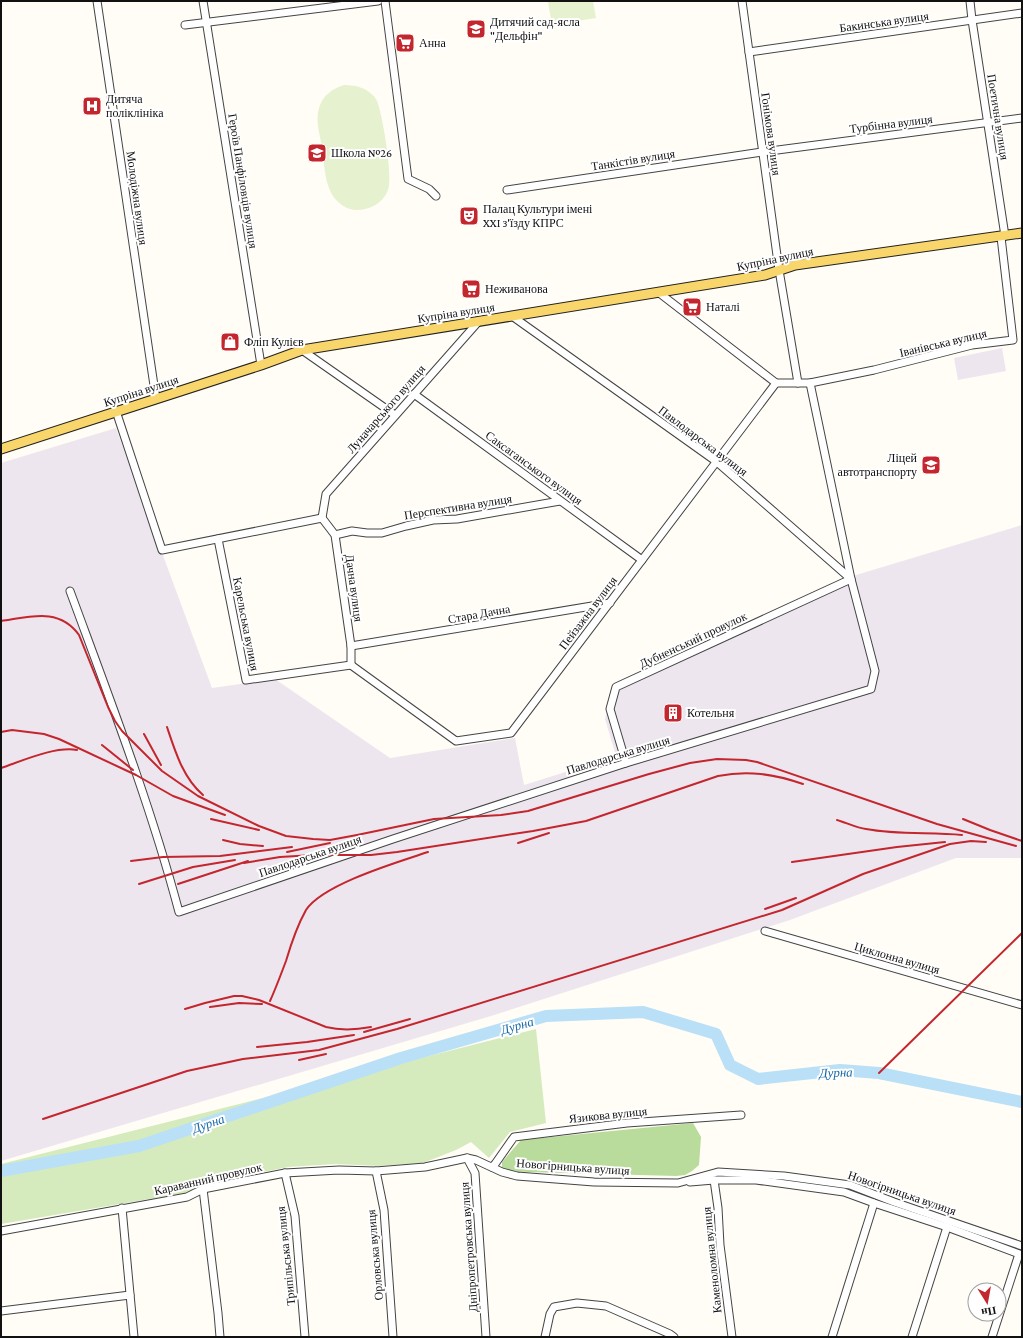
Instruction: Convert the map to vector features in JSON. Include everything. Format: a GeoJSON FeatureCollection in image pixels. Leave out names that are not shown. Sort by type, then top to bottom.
{"type":"FeatureCollection","features":[{"type":"Feature","properties":{"kind":"main road","name":"Купріна вулиця"},"geometry":{"type":"LineString","coordinates":[[1,449],[302,350],[765,275],[795,265],[1022,233]]}},
{"type":"Feature","properties":{"kind":"street","name":"Молодіжна вулиця"},"geometry":{"type":"LineString","coordinates":[[97,1],[156,399]]}},
{"type":"Feature","properties":{"kind":"street","name":"Героїв Панфіловців вулиця"},"geometry":{"type":"LineString","coordinates":[[203,1],[261,364]]}},
{"type":"Feature","properties":{"kind":"street"},"geometry":{"type":"LineString","coordinates":[[185,24],[378,1]]}},
{"type":"Feature","properties":{"kind":"street"},"geometry":{"type":"LineString","coordinates":[[385,1],[408,179],[429,190],[436,196]]}},
{"type":"Feature","properties":{"kind":"street","name":"Гонімова вулиця"},"geometry":{"type":"LineString","coordinates":[[742,1],[779,270]]}},
{"type":"Feature","properties":{"kind":"street","name":"Поетична вулиця"},"geometry":{"type":"LineString","coordinates":[[970,1],[1003,236]]}},
{"type":"Feature","properties":{"kind":"street","name":"Бакинська вулиця"},"geometry":{"type":"LineString","coordinates":[[749,52],[1022,13]]}},
{"type":"Feature","properties":{"kind":"street","name":"Турбінна вулиця"},"geometry":{"type":"LineString","coordinates":[[762,152],[1022,118]]}},
{"type":"Feature","properties":{"kind":"street","name":"Танкістів вулиця"},"geometry":{"type":"LineString","coordinates":[[507,190],[762,152]]}},
{"type":"Feature","properties":{"kind":"street","name":"Іванівська вулиця"},"geometry":{"type":"LineString","coordinates":[[776,382],[810,383],[874,370],[972,345],[1013,340],[1003,236]]}},
{"type":"Feature","properties":{"kind":"street"},"geometry":{"type":"LineString","coordinates":[[779,270],[798,383]]}},
{"type":"Feature","properties":{"kind":"street"},"geometry":{"type":"LineString","coordinates":[[658,292],[776,382],[717,462]]}},
{"type":"Feature","properties":{"kind":"street","name":"Павлодарська вулиця"},"geometry":{"type":"LineString","coordinates":[[70,591],[122,731],[169,874],[179,912],[393,839],[626,763],[871,689],[875,671],[851,579],[717,462],[512,316]]}},
{"type":"Feature","properties":{"kind":"street","name":"Луначарського вулиця"},"geometry":{"type":"LineString","coordinates":[[322,518],[326,494],[479,321]]}},
{"type":"Feature","properties":{"kind":"street"},"geometry":{"type":"LineString","coordinates":[[302,350],[396,415]]}},
{"type":"Feature","properties":{"kind":"street"},"geometry":{"type":"LineString","coordinates":[[810,383],[851,579]]}},
{"type":"Feature","properties":{"kind":"street","name":"Саксаганського вулиця"},"geometry":{"type":"LineString","coordinates":[[414,394],[642,560]]}},
{"type":"Feature","properties":{"kind":"street"},"geometry":{"type":"LineString","coordinates":[[116,411],[162,550],[322,518]]}},
{"type":"Feature","properties":{"kind":"street","name":"Пейзажна вулиця"},"geometry":{"type":"LineString","coordinates":[[351,665],[456,741],[511,733],[717,462]]}},
{"type":"Feature","properties":{"kind":"street","name":"Перспективна вулиця"},"geometry":{"type":"LineString","coordinates":[[335,535],[352,531],[382,533],[433,520],[457,519],[560,501]]}},
{"type":"Feature","properties":{"kind":"street","name":"Дачна вулиця"},"geometry":{"type":"LineString","coordinates":[[322,518],[335,535],[351,646],[351,665]]}},
{"type":"Feature","properties":{"kind":"street","name":"Карельська вулиця"},"geometry":{"type":"LineString","coordinates":[[218,539],[246,680],[351,665]]}},
{"type":"Feature","properties":{"kind":"street","name":"Дубненський провулок"},"geometry":{"type":"LineString","coordinates":[[626,763],[610,709],[616,687],[851,579]]}},
{"type":"Feature","properties":{"kind":"street","name":"Стара Дачна"},"geometry":{"type":"LineString","coordinates":[[351,646],[610,603]]}},
{"type":"Feature","properties":{"kind":"street","name":"Циклонна вулиця"},"geometry":{"type":"LineString","coordinates":[[766,932],[1022,1005]]}},
{"type":"Feature","properties":{"kind":"street","name":"Язикова вулиця"},"geometry":{"type":"LineString","coordinates":[[492,1167],[514,1137],[627,1123],[741,1115]]}},
{"type":"Feature","properties":{"kind":"street"},"geometry":{"type":"LineString","coordinates":[[467,1158],[492,1167]]}},
{"type":"Feature","properties":{"kind":"street","name":"Караванний провулок"},"geometry":{"type":"LineString","coordinates":[[1,1231],[187,1197],[203,1189],[284,1173],[339,1170],[376,1171],[425,1167],[467,1158]]}},
{"type":"Feature","properties":{"kind":"street","name":"Дніпропетровська вулиця"},"geometry":{"type":"LineString","coordinates":[[467,1158],[475,1173],[486,1337]]}},
{"type":"Feature","properties":{"kind":"street","name":"Новогірницька вулиця"},"geometry":{"type":"LineString","coordinates":[[492,1167],[502,1172],[517,1176],[594,1182],[678,1183],[714,1180],[756,1180],[844,1192],[947,1227],[1021,1255]]}},
{"type":"Feature","properties":{"kind":"street","name":"Орловська вулиця"},"geometry":{"type":"LineString","coordinates":[[376,1171],[384,1210],[392,1337]]}},
{"type":"Feature","properties":{"kind":"street","name":"Новогірницька вулиця"},"geometry":{"type":"LineString","coordinates":[[678,1183],[718,1172],[784,1176],[850,1185],[894,1202],[1022,1246]]}},
{"type":"Feature","properties":{"kind":"street","name":"Трипільська вулиця"},"geometry":{"type":"LineString","coordinates":[[284,1173],[295,1216],[305,1337]]}},
{"type":"Feature","properties":{"kind":"street","name":"Каменоломна вулиця"},"geometry":{"type":"LineString","coordinates":[[714,1180],[718,1208],[720,1245],[732,1337]]}},
{"type":"Feature","properties":{"kind":"street"},"geometry":{"type":"LineString","coordinates":[[203,1189],[220,1337]]}},
{"type":"Feature","properties":{"kind":"street"},"geometry":{"type":"LineString","coordinates":[[832,1337],[874,1203]]}},
{"type":"Feature","properties":{"kind":"street"},"geometry":{"type":"LineString","coordinates":[[122,1208],[134,1337]]}},
{"type":"Feature","properties":{"kind":"street"},"geometry":{"type":"LineString","coordinates":[[912,1337],[947,1227]]}},
{"type":"Feature","properties":{"kind":"street"},"geometry":{"type":"LineString","coordinates":[[992,1337],[1021,1255]]}},
{"type":"Feature","properties":{"kind":"street"},"geometry":{"type":"LineString","coordinates":[[1,1311],[130,1295]]}},
{"type":"Feature","properties":{"kind":"street"},"geometry":{"type":"LineString","coordinates":[[545,1337],[550,1314],[554,1307],[577,1303],[606,1306],[674,1337]]}},
{"type":"Feature","properties":{"kind":"shaded area"},"geometry":{"type":"Polygon","coordinates":[[[1002,348],[1006,371],[958,380],[954,358],[1002,348]]]}},
{"type":"Feature","properties":{"kind":"shaded area"},"geometry":{"type":"Polygon","coordinates":[[[116,428],[212,688],[275,679],[390,758],[515,738],[524,785],[616,756],[605,719],[613,686],[846,578],[1022,525],[1022,858],[956,858],[790,920],[491,1016],[1,1161],[1,463],[116,428]]]}},
{"type":"Feature","properties":{"kind":"green space"},"geometry":{"type":"Polygon","coordinates":[[[593,1],[596,18],[552,25],[548,2],[593,1]]]}},
{"type":"Feature","properties":{"kind":"green space"},"geometry":{"type":"Polygon","coordinates":[[[344,85],[362,88],[373,95],[376,99],[384,127],[388,155],[390,179],[386,194],[377,204],[360,210],[349,209],[339,203],[330,190],[325,173],[318,128],[318,113],[323,99],[336,88],[344,85]]]}},
{"type":"Feature","properties":{"kind":"green space"},"geometry":{"type":"Polygon","coordinates":[[[536,1029],[546,1123],[510,1132],[489,1158],[471,1142],[456,1150],[423,1163],[379,1166],[336,1164],[288,1167],[210,1183],[185,1193],[1,1224],[1,1164],[536,1029]]]}},
{"type":"Feature","properties":{"kind":"green space"},"geometry":{"type":"Polygon","coordinates":[[[693,1123],[701,1137],[699,1165],[685,1175],[528,1172],[508,1171],[502,1168],[502,1162],[521,1140],[693,1123]]]}},
{"type":"Feature","properties":{"kind":"waterway","name":"Дурна"},"geometry":{"type":"LineString","coordinates":[[1,1171],[139,1146],[401,1058],[546,1016],[643,1012],[716,1034],[730,1065],[758,1079],[840,1070],[879,1073],[1022,1102]]}},
{"type":"Feature","properties":{"kind":"railway"},"geometry":{"type":"LineString","coordinates":[[1,621],[43,616],[62,620],[71,626],[79,635],[115,721],[122,731],[162,771],[198,796],[259,826],[286,836],[330,840],[434,819],[501,815],[528,811],[649,774],[690,763],[717,759],[757,762],[937,824],[1016,846]]}},
{"type":"Feature","properties":{"kind":"railway"},"geometry":{"type":"LineString","coordinates":[[167,727],[180,764],[190,781],[203,795]]}},
{"type":"Feature","properties":{"kind":"railway"},"geometry":{"type":"LineString","coordinates":[[1,732],[12,730],[44,734],[59,739],[136,775],[173,796],[225,815]]}},
{"type":"Feature","properties":{"kind":"railway"},"geometry":{"type":"LineString","coordinates":[[144,734],[161,765]]}},
{"type":"Feature","properties":{"kind":"railway"},"geometry":{"type":"LineString","coordinates":[[102,745],[133,770]]}},
{"type":"Feature","properties":{"kind":"railway"},"geometry":{"type":"LineString","coordinates":[[1,768],[49,752],[68,749],[77,750]]}},
{"type":"Feature","properties":{"kind":"railway"},"geometry":{"type":"LineString","coordinates":[[244,863],[280,857],[314,855],[371,855],[533,831],[586,821],[718,776],[729,774],[750,773],[771,775],[803,784]]}},
{"type":"Feature","properties":{"kind":"railway"},"geometry":{"type":"LineString","coordinates":[[211,819],[259,830]]}},
{"type":"Feature","properties":{"kind":"railway"},"geometry":{"type":"LineString","coordinates":[[963,819],[1022,841]]}},
{"type":"Feature","properties":{"kind":"railway"},"geometry":{"type":"LineString","coordinates":[[837,820],[859,828],[878,831],[962,835]]}},
{"type":"Feature","properties":{"kind":"railway"},"geometry":{"type":"LineString","coordinates":[[518,843],[549,833]]}},
{"type":"Feature","properties":{"kind":"railway"},"geometry":{"type":"LineString","coordinates":[[223,840],[240,844],[263,846]]}},
{"type":"Feature","properties":{"kind":"railway"},"geometry":{"type":"LineString","coordinates":[[43,1119],[187,1071],[243,1059],[319,1050],[397,1029],[782,910],[863,874],[950,844],[971,841],[986,842]]}},
{"type":"Feature","properties":{"kind":"railway"},"geometry":{"type":"LineString","coordinates":[[792,862],[897,847],[945,842]]}},
{"type":"Feature","properties":{"kind":"railway"},"geometry":{"type":"LineString","coordinates":[[287,852],[330,843]]}},
{"type":"Feature","properties":{"kind":"railway"},"geometry":{"type":"LineString","coordinates":[[131,861],[163,857],[220,856],[292,847]]}},
{"type":"Feature","properties":{"kind":"railway"},"geometry":{"type":"LineString","coordinates":[[270,1001],[300,922],[306,910],[315,900],[328,891],[362,875],[428,852]]}},
{"type":"Feature","properties":{"kind":"railway"},"geometry":{"type":"LineString","coordinates":[[139,884],[193,867],[235,860]]}},
{"type":"Feature","properties":{"kind":"railway"},"geometry":{"type":"LineString","coordinates":[[178,884],[248,861]]}},
{"type":"Feature","properties":{"kind":"railway"},"geometry":{"type":"LineString","coordinates":[[765,909],[796,898]]}},
{"type":"Feature","properties":{"kind":"railway"},"geometry":{"type":"LineString","coordinates":[[879,1073],[1022,933]]}},
{"type":"Feature","properties":{"kind":"railway"},"geometry":{"type":"LineString","coordinates":[[185,1009],[234,996],[242,996],[259,1000],[326,1027],[348,1030],[371,1027]]}},
{"type":"Feature","properties":{"kind":"railway"},"geometry":{"type":"LineString","coordinates":[[210,1007],[239,1003],[262,1004]]}},
{"type":"Feature","properties":{"kind":"railway"},"geometry":{"type":"LineString","coordinates":[[364,1032],[410,1019]]}},
{"type":"Feature","properties":{"kind":"railway"},"geometry":{"type":"LineString","coordinates":[[257,1047],[354,1035]]}},
{"type":"Feature","properties":{"kind":"railway"},"geometry":{"type":"LineString","coordinates":[[299,1060],[326,1054]]}},
{"type":"Feature","properties":{"kind":"place","name":"Дитячий сад-ясла \"Дельфін\""},"geometry":{"type":"Point","coordinates":[476,29]}},
{"type":"Feature","properties":{"kind":"place","name":"Анна"},"geometry":{"type":"Point","coordinates":[405,43]}},
{"type":"Feature","properties":{"kind":"place","name":"Дитяча поліклініка"},"geometry":{"type":"Point","coordinates":[92,106]}},
{"type":"Feature","properties":{"kind":"place","name":"Школа №26"},"geometry":{"type":"Point","coordinates":[317,153]}},
{"type":"Feature","properties":{"kind":"place","name":"Палац Культури імені XXI з'їзду КПРС"},"geometry":{"type":"Point","coordinates":[469,216]}},
{"type":"Feature","properties":{"kind":"place","name":"Неживанова"},"geometry":{"type":"Point","coordinates":[471,289]}},
{"type":"Feature","properties":{"kind":"place","name":"Наталі"},"geometry":{"type":"Point","coordinates":[692,307]}},
{"type":"Feature","properties":{"kind":"place","name":"Фліп Кулієв"},"geometry":{"type":"Point","coordinates":[230,342]}},
{"type":"Feature","properties":{"kind":"place","name":"Ліцей автотранспорту"},"geometry":{"type":"Point","coordinates":[931,465]}},
{"type":"Feature","properties":{"kind":"place","name":"Котельня"},"geometry":{"type":"Point","coordinates":[673,713]}}]}
